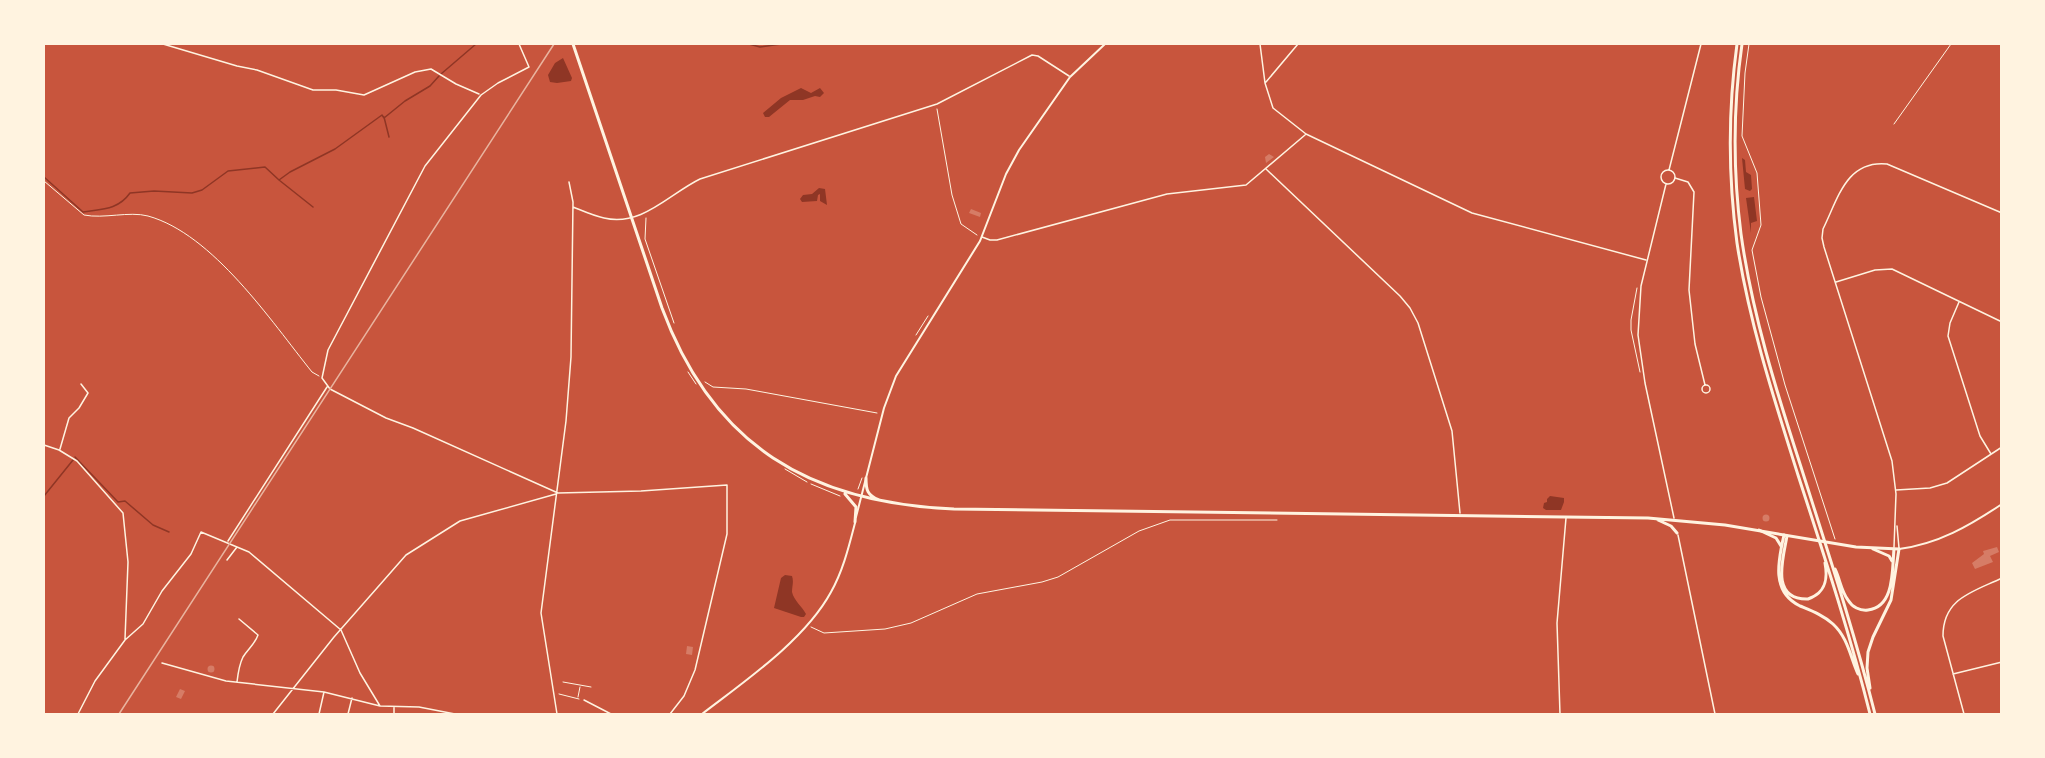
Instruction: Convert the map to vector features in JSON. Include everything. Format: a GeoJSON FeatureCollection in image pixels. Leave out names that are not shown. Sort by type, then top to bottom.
{"type":"FeatureCollection","features":[{"type":"Feature","properties":{"kind":"main road"},"geometry":{"type":"LineString","coordinates":[[573,44],[671,332],[687,365],[708,397],[739,431],[772,458],[806,478],[841,492],[861,498],[920,507],[954,509],[1654,518],[1759,530],[1873,549],[1899,549],[1941,539],[2001,504]]}},
{"type":"Feature","properties":{"kind":"main road"},"geometry":{"type":"LineString","coordinates":[[702,714],[783,649],[808,625],[825,604],[837,581],[855,522],[885,402],[893,382],[981,237],[1011,163],[1070,77],[1083,62],[1105,44]]}},
{"type":"Feature","properties":{"kind":"main road"},"geometry":{"type":"LineString","coordinates":[[1737,44],[1731,93],[1732,202],[1749,303],[1765,365],[1870,714]]}},
{"type":"Feature","properties":{"kind":"main road"},"geometry":{"type":"LineString","coordinates":[[1742,44],[1736,100],[1735,152],[1738,206],[1745,257],[1766,352],[1833,565],[1875,714]]}},
{"type":"Feature","properties":{"kind":"main road"},"geometry":{"type":"LineString","coordinates":[[866,477],[866,490],[869,494],[887,502]]}},
{"type":"Feature","properties":{"kind":"main road"},"geometry":{"type":"LineString","coordinates":[[841,492],[855,505],[855,522]]}},
{"type":"Feature","properties":{"kind":"main road"},"geometry":{"type":"LineString","coordinates":[[1654,518],[1670,525],[1677,533]]}},
{"type":"Feature","properties":{"kind":"main road"},"geometry":{"type":"LineString","coordinates":[[1759,530],[1777,538],[1781,548]]}},
{"type":"Feature","properties":{"kind":"main road"},"geometry":{"type":"LineString","coordinates":[[1785,535],[1781,578],[1785,588],[1792,596],[1809,598],[1823,590],[1827,576],[1824,555]]}},
{"type":"Feature","properties":{"kind":"main road"},"geometry":{"type":"LineString","coordinates":[[1785,535],[1778,576],[1783,592],[1791,601],[1822,616],[1837,627],[1849,646],[1861,679]]}},
{"type":"Feature","properties":{"kind":"main road"},"geometry":{"type":"LineString","coordinates":[[1873,549],[1889,556],[1893,563]]}},
{"type":"Feature","properties":{"kind":"main road"},"geometry":{"type":"LineString","coordinates":[[1833,565],[1848,601],[1858,609],[1869,610],[1880,605],[1888,595],[1894,549]]}},
{"type":"Feature","properties":{"kind":"main road"},"geometry":{"type":"LineString","coordinates":[[1870,693],[1868,652],[1892,600],[1899,549]]}},
{"type":"Feature","properties":{"kind":"street"},"geometry":{"type":"LineString","coordinates":[[163,44],[257,70],[313,90],[336,90],[364,95],[415,72],[431,69],[481,95]]}},
{"type":"Feature","properties":{"kind":"street"},"geometry":{"type":"LineString","coordinates":[[519,44],[529,67],[498,82],[481,95],[423,168],[328,350],[322,378],[328,388],[386,418],[558,493]]}},
{"type":"Feature","properties":{"kind":"street"},"geometry":{"type":"LineString","coordinates":[[1260,44],[1265,83],[1275,111],[1306,134],[1472,213],[1647,261]]}},
{"type":"Feature","properties":{"kind":"street"},"geometry":{"type":"LineString","coordinates":[[1265,83],[1298,44]]}},
{"type":"Feature","properties":{"kind":"street"},"geometry":{"type":"LineString","coordinates":[[1670,170],[1701,44]]}},
{"type":"Feature","properties":{"kind":"street"},"geometry":{"type":"LineString","coordinates":[[573,207],[617,220],[646,213],[652,211],[682,187],[717,172],[937,104],[1033,55],[1070,77]]}},
{"type":"Feature","properties":{"kind":"street"},"geometry":{"type":"LineString","coordinates":[[981,237],[997,240],[1167,194],[1244,186],[1306,134]]}},
{"type":"Feature","properties":{"kind":"street"},"geometry":{"type":"LineString","coordinates":[[1899,549],[1890,453],[1824,247],[1823,229],[1850,176],[1867,165],[1887,164],[2001,213]]}},
{"type":"Feature","properties":{"kind":"street"},"geometry":{"type":"LineString","coordinates":[[1266,169],[1400,296],[1414,314],[1452,431],[1461,515]]}},
{"type":"Feature","properties":{"kind":"street"},"geometry":{"type":"LineString","coordinates":[[1666,184],[1660,179],[1664,170],[1673,172],[1675,178]]}},
{"type":"Feature","properties":{"kind":"street"},"geometry":{"type":"LineString","coordinates":[[1666,184],[1675,178]]}},
{"type":"Feature","properties":{"kind":"street"},"geometry":{"type":"LineString","coordinates":[[1675,178],[1688,182],[1693,188],[1689,290],[1695,344],[1705,385]]}},
{"type":"Feature","properties":{"kind":"street"},"geometry":{"type":"LineString","coordinates":[[557,714],[541,613],[567,421],[572,357],[573,207],[569,182]]}},
{"type":"Feature","properties":{"kind":"street"},"geometry":{"type":"LineString","coordinates":[[1666,184],[1641,286],[1638,318],[1639,351],[1715,714]]}},
{"type":"Feature","properties":{"kind":"street"},"geometry":{"type":"LineString","coordinates":[[1835,283],[1875,270],[1892,269],[2001,322]]}},
{"type":"Feature","properties":{"kind":"street"},"geometry":{"type":"LineString","coordinates":[[1960,302],[1950,322],[1948,336],[1980,436],[1991,454]]}},
{"type":"Feature","properties":{"kind":"street"},"geometry":{"type":"LineString","coordinates":[[59,450],[69,418],[88,393],[81,384]]}},
{"type":"Feature","properties":{"kind":"street"},"geometry":{"type":"LineString","coordinates":[[228,542],[328,388]]}},
{"type":"Feature","properties":{"kind":"street"},"geometry":{"type":"LineString","coordinates":[[44,445],[59,450],[77,461],[123,513],[128,562],[125,640]]}},
{"type":"Feature","properties":{"kind":"street"},"geometry":{"type":"LineString","coordinates":[[1895,490],[1930,488],[1947,483],[2001,447]]}},
{"type":"Feature","properties":{"kind":"street"},"geometry":{"type":"LineString","coordinates":[[273,714],[406,555],[460,521],[558,493],[727,486],[727,534],[695,670],[684,696],[670,714]]}},
{"type":"Feature","properties":{"kind":"street"},"geometry":{"type":"LineString","coordinates":[[1560,714],[1557,622],[1566,517]]}},
{"type":"Feature","properties":{"kind":"street"},"geometry":{"type":"LineString","coordinates":[[1894,549],[1896,523]]}},
{"type":"Feature","properties":{"kind":"street"},"geometry":{"type":"LineString","coordinates":[[78,714],[95,681],[125,640],[143,624],[162,591],[191,554],[201,531],[249,552],[341,630],[360,673],[380,706]]}},
{"type":"Feature","properties":{"kind":"street"},"geometry":{"type":"LineString","coordinates":[[227,560],[238,546]]}},
{"type":"Feature","properties":{"kind":"street"},"geometry":{"type":"LineString","coordinates":[[1964,714],[1943,636],[1943,623],[1949,609],[1964,597],[2001,578]]}},
{"type":"Feature","properties":{"kind":"street"},"geometry":{"type":"LineString","coordinates":[[237,683],[239,665],[258,635],[239,619]]}},
{"type":"Feature","properties":{"kind":"street"},"geometry":{"type":"LineString","coordinates":[[1953,674],[2001,662]]}},
{"type":"Feature","properties":{"kind":"street"},"geometry":{"type":"LineString","coordinates":[[162,663],[237,683],[324,692],[380,706],[419,707],[455,714]]}},
{"type":"Feature","properties":{"kind":"street"},"geometry":{"type":"LineString","coordinates":[[319,714],[324,692]]}},
{"type":"Feature","properties":{"kind":"street"},"geometry":{"type":"LineString","coordinates":[[348,714],[352,698]]}},
{"type":"Feature","properties":{"kind":"street"},"geometry":{"type":"LineString","coordinates":[[369,704],[376,698]]}},
{"type":"Feature","properties":{"kind":"street"},"geometry":{"type":"LineString","coordinates":[[584,700],[611,714]]}},
{"type":"Feature","properties":{"kind":"street"},"geometry":{"type":"LineString","coordinates":[[394,706],[394,714]]}},
{"type":"Feature","properties":{"kind":"path"},"geometry":{"type":"LineString","coordinates":[[1749,44],[1742,136],[1756,173],[1761,225],[1752,250],[1771,337],[1835,538],[1834,544]]}},
{"type":"Feature","properties":{"kind":"path"},"geometry":{"type":"LineString","coordinates":[[1894,124],[1951,44]]}},
{"type":"Feature","properties":{"kind":"path"},"geometry":{"type":"LineString","coordinates":[[937,104],[952,195],[960,224],[981,237]]}},
{"type":"Feature","properties":{"kind":"path"},"geometry":{"type":"LineString","coordinates":[[44,181],[84,215],[146,215],[176,228],[198,243],[250,294],[313,373],[322,378]]}},
{"type":"Feature","properties":{"kind":"path"},"geometry":{"type":"LineString","coordinates":[[646,213],[645,239],[676,328]]}},
{"type":"Feature","properties":{"kind":"path"},"geometry":{"type":"LineString","coordinates":[[685,368],[697,387]]}},
{"type":"Feature","properties":{"kind":"path"},"geometry":{"type":"LineString","coordinates":[[701,377],[713,387],[746,388],[880,414]]}},
{"type":"Feature","properties":{"kind":"path"},"geometry":{"type":"LineString","coordinates":[[781,467],[843,498]]}},
{"type":"Feature","properties":{"kind":"path"},"geometry":{"type":"LineString","coordinates":[[808,625],[824,633],[885,629],[911,623],[977,594],[1058,577],[1139,531],[1170,520],[1277,520]]}},
{"type":"Feature","properties":{"kind":"path"},"geometry":{"type":"LineString","coordinates":[[563,682],[591,687]]}},
{"type":"Feature","properties":{"kind":"path"},"geometry":{"type":"LineString","coordinates":[[577,699],[580,685]]}},
{"type":"Feature","properties":{"kind":"path"},"geometry":{"type":"LineString","coordinates":[[559,694],[584,700]]}},
{"type":"Feature","properties":{"kind":"shaded area"},"geometry":{"type":"Polygon","coordinates":[[[563,58],[572,78],[571,81],[550,82],[548,75],[555,63],[563,58]]]}},
{"type":"Feature","properties":{"kind":"shaded area"},"geometry":{"type":"Polygon","coordinates":[[[801,88],[811,93],[820,88],[824,93],[820,97],[790,100],[769,117],[765,117],[763,113],[781,98],[801,88]]]}},
{"type":"Feature","properties":{"kind":"shaded area"},"geometry":{"type":"Polygon","coordinates":[[[1742,158],[1745,160],[1746,172],[1751,175],[1752,189],[1750,191],[1745,189],[1742,158]]]}},
{"type":"Feature","properties":{"kind":"shaded area"},"geometry":{"type":"Polygon","coordinates":[[[819,188],[825,189],[827,205],[820,201],[820,194],[817,201],[802,202],[800,199],[803,195],[812,194],[819,188]]]}},
{"type":"Feature","properties":{"kind":"shaded area"},"geometry":{"type":"Polygon","coordinates":[[[1754,197],[1757,221],[1751,223],[1751,233],[1746,198],[1754,197]]]}},
{"type":"Feature","properties":{"kind":"shaded area"},"geometry":{"type":"Polygon","coordinates":[[[1550,496],[1564,498],[1561,510],[1543,508],[1550,496]]]}},
{"type":"Feature","properties":{"kind":"shaded area"},"geometry":{"type":"Polygon","coordinates":[[[785,575],[792,576],[792,592],[806,614],[804,617],[774,608],[781,578],[785,575]]]}},
{"type":"Feature","properties":{"kind":"building"},"geometry":{"type":"Polygon","coordinates":[[[1269,154],[1274,157],[1266,163],[1265,157],[1269,154]]]}},
{"type":"Feature","properties":{"kind":"building"},"geometry":{"type":"Polygon","coordinates":[[[971,209],[981,213],[980,217],[969,213],[971,209]]]}},
{"type":"Feature","properties":{"kind":"building"},"geometry":{"type":"Polygon","coordinates":[[[1766,514],[1770,518],[1766,522],[1762,518],[1766,514]]]}},
{"type":"Feature","properties":{"kind":"building"},"geometry":{"type":"Polygon","coordinates":[[[1997,547],[1999,552],[1990,556],[1993,562],[1975,569],[1972,563],[1984,554],[1983,551],[1997,547]]]}},
{"type":"Feature","properties":{"kind":"building"},"geometry":{"type":"Polygon","coordinates":[[[687,646],[693,647],[692,655],[686,654],[687,646]]]}},
{"type":"Feature","properties":{"kind":"building"},"geometry":{"type":"Polygon","coordinates":[[[211,666],[214,669],[211,672],[208,669],[211,666]]]}},
{"type":"Feature","properties":{"kind":"building"},"geometry":{"type":"Polygon","coordinates":[[[180,689],[185,691],[181,699],[176,697],[180,689]]]}},
{"type":"Feature","properties":{"kind":"waterway"},"geometry":{"type":"LineString","coordinates":[[441,74],[476,44]]}},
{"type":"Feature","properties":{"kind":"waterway"},"geometry":{"type":"LineString","coordinates":[[749,44],[760,47],[781,44]]}},
{"type":"Feature","properties":{"kind":"waterway"},"geometry":{"type":"LineString","coordinates":[[44,177],[83,212],[115,206],[130,193],[154,191],[192,193],[202,190],[228,171],[265,167],[279,180],[335,149],[382,115],[384,118],[405,101],[430,86],[439,76]]}},
{"type":"Feature","properties":{"kind":"waterway"},"geometry":{"type":"LineString","coordinates":[[384,117],[389,137]]}},
{"type":"Feature","properties":{"kind":"waterway"},"geometry":{"type":"LineString","coordinates":[[279,180],[313,207]]}},
{"type":"Feature","properties":{"kind":"waterway"},"geometry":{"type":"LineString","coordinates":[[75,457],[118,502],[125,501],[153,525],[169,532]]}},
{"type":"Feature","properties":{"kind":"waterway"},"geometry":{"type":"LineString","coordinates":[[44,496],[73,460]]}},
{"type":"Feature","properties":{"kind":"railway"},"geometry":{"type":"LineString","coordinates":[[119,714],[554,44]]}}]}
